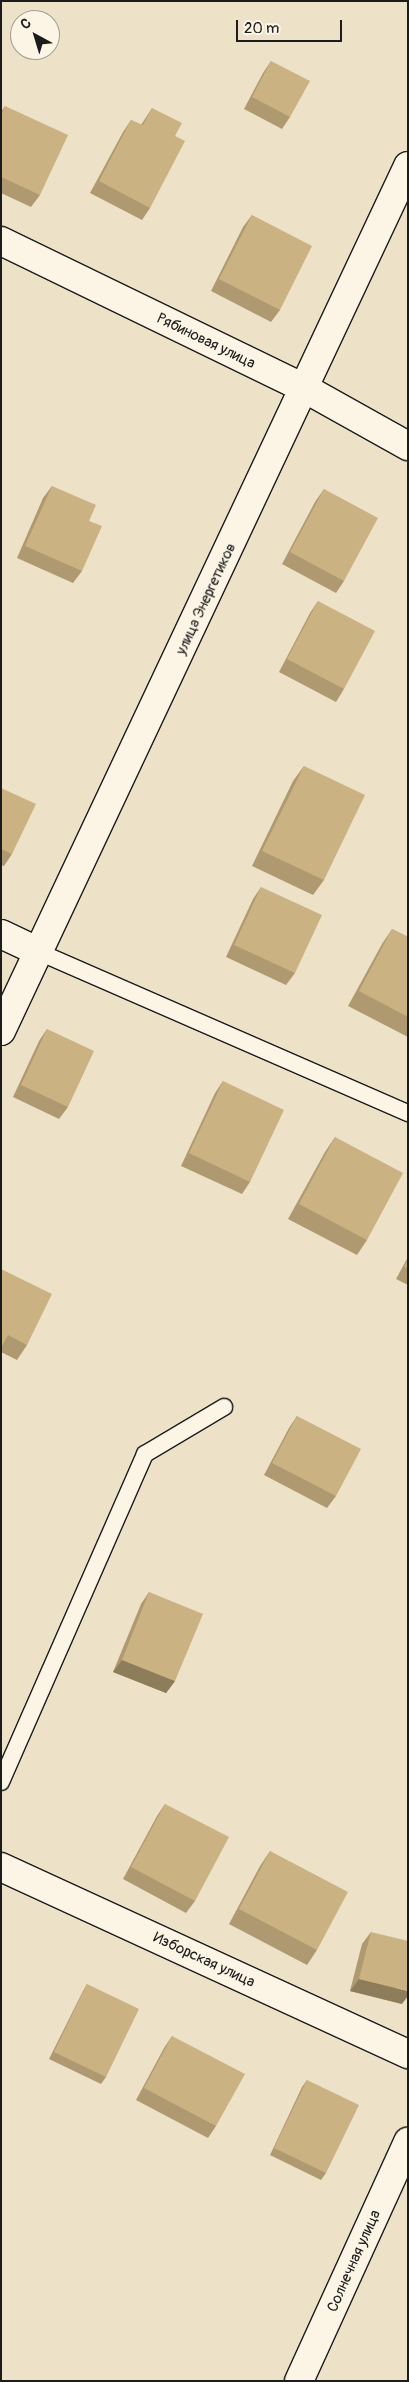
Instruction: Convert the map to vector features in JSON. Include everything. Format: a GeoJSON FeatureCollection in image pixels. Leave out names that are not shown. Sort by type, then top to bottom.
{"type":"FeatureCollection","features":[{"type":"Feature","properties":{"kind":"street","name":"улица Энергетиков"},"geometry":{"type":"LineString","coordinates":[[1,1031],[306,389],[408,166]]}},
{"type":"Feature","properties":{"kind":"street","name":"Рябиновая улица"},"geometry":{"type":"LineString","coordinates":[[1,242],[306,389],[408,446]]}},
{"type":"Feature","properties":{"kind":"street"},"geometry":{"type":"LineString","coordinates":[[1,934],[38,952]]}},
{"type":"Feature","properties":{"kind":"street","name":"Изборская улица"},"geometry":{"type":"LineString","coordinates":[[1,1867],[408,2054]]}},
{"type":"Feature","properties":{"kind":"street","name":"Солнечная улица"},"geometry":{"type":"LineString","coordinates":[[299,2381],[408,2142]]}},
{"type":"Feature","properties":{"kind":"lane"},"geometry":{"type":"LineString","coordinates":[[38,952],[408,1113]]}},
{"type":"Feature","properties":{"kind":"lane"},"geometry":{"type":"LineString","coordinates":[[1,1782],[145,1454],[224,1407]]}},
{"type":"Feature","properties":{"kind":"building"},"geometry":{"type":"Polygon","coordinates":[[[271,61],[310,81],[290,117],[252,97],[271,61]]]}},
{"type":"Feature","properties":{"kind":"building"},"geometry":{"type":"Polygon","coordinates":[[[5,106],[68,135],[40,195],[1,177],[1,115],[5,106]]]}},
{"type":"Feature","properties":{"kind":"building"},"geometry":{"type":"Polygon","coordinates":[[[152,108],[182,123],[175,136],[185,141],[150,208],[99,181],[131,120],[143,125],[152,108]]]}},
{"type":"Feature","properties":{"kind":"building"},"geometry":{"type":"Polygon","coordinates":[[[252,215],[312,246],[280,310],[219,279],[252,215]]]}},
{"type":"Feature","properties":{"kind":"building"},"geometry":{"type":"Polygon","coordinates":[[[52,486],[96,505],[89,521],[102,526],[82,571],[25,546],[52,486]]]}},
{"type":"Feature","properties":{"kind":"building"},"geometry":{"type":"Polygon","coordinates":[[[324,489],[378,518],[344,581],[290,552],[324,489]]]}},
{"type":"Feature","properties":{"kind":"building"},"geometry":{"type":"Polygon","coordinates":[[[318,601],[375,631],[344,689],[287,659],[318,601]]]}},
{"type":"Feature","properties":{"kind":"building"},"geometry":{"type":"Polygon","coordinates":[[[304,766],[365,795],[324,880],[262,851],[304,766]]]}},
{"type":"Feature","properties":{"kind":"building"},"geometry":{"type":"Polygon","coordinates":[[[1,788],[36,804],[12,854],[1,849],[1,788]]]}},
{"type":"Feature","properties":{"kind":"building"},"geometry":{"type":"Polygon","coordinates":[[[261,887],[322,915],[295,973],[234,945],[261,887]]]}},
{"type":"Feature","properties":{"kind":"building"},"geometry":{"type":"Polygon","coordinates":[[[392,929],[408,937],[408,1017],[359,991],[392,929]]]}},
{"type":"Feature","properties":{"kind":"building"},"geometry":{"type":"Polygon","coordinates":[[[47,1029],[94,1051],[68,1107],[21,1085],[47,1029]]]}},
{"type":"Feature","properties":{"kind":"building"},"geometry":{"type":"Polygon","coordinates":[[[223,1081],[284,1110],[250,1182],[189,1153],[223,1081]]]}},
{"type":"Feature","properties":{"kind":"building"},"geometry":{"type":"Polygon","coordinates":[[[335,1137],[403,1173],[367,1240],[299,1204],[335,1137]]]}},
{"type":"Feature","properties":{"kind":"building"},"geometry":{"type":"Polygon","coordinates":[[[408,1260],[408,1268],[404,1267],[408,1260]]]}},
{"type":"Feature","properties":{"kind":"building"},"geometry":{"type":"Polygon","coordinates":[[[1,1269],[52,1294],[27,1345],[8,1335],[1,1348],[1,1269]]]}},
{"type":"Feature","properties":{"kind":"building"},"geometry":{"type":"Polygon","coordinates":[[[297,1416],[361,1449],[336,1496],[272,1463],[297,1416]]]}},
{"type":"Feature","properties":{"kind":"building"},"geometry":{"type":"Polygon","coordinates":[[[149,1592],[203,1614],[175,1681],[122,1660],[149,1592]]]}},
{"type":"Feature","properties":{"kind":"building"},"geometry":{"type":"Polygon","coordinates":[[[165,1804],[229,1837],[195,1901],[131,1867],[165,1804]]]}},
{"type":"Feature","properties":{"kind":"building"},"geometry":{"type":"Polygon","coordinates":[[[270,1851],[348,1892],[317,1950],[239,1909],[270,1851]]]}},
{"type":"Feature","properties":{"kind":"building"},"geometry":{"type":"Polygon","coordinates":[[[371,1932],[408,1941],[408,1991],[359,1979],[371,1932]]]}},
{"type":"Feature","properties":{"kind":"building"},"geometry":{"type":"Polygon","coordinates":[[[87,1984],[139,2009],[106,2077],[54,2052],[87,1984]]]}},
{"type":"Feature","properties":{"kind":"building"},"geometry":{"type":"Polygon","coordinates":[[[172,2036],[245,2074],[216,2126],[144,2088],[172,2036]]]}},
{"type":"Feature","properties":{"kind":"building"},"geometry":{"type":"Polygon","coordinates":[[[307,2080],[359,2105],[326,2173],[274,2148],[307,2080]]]}}]}
